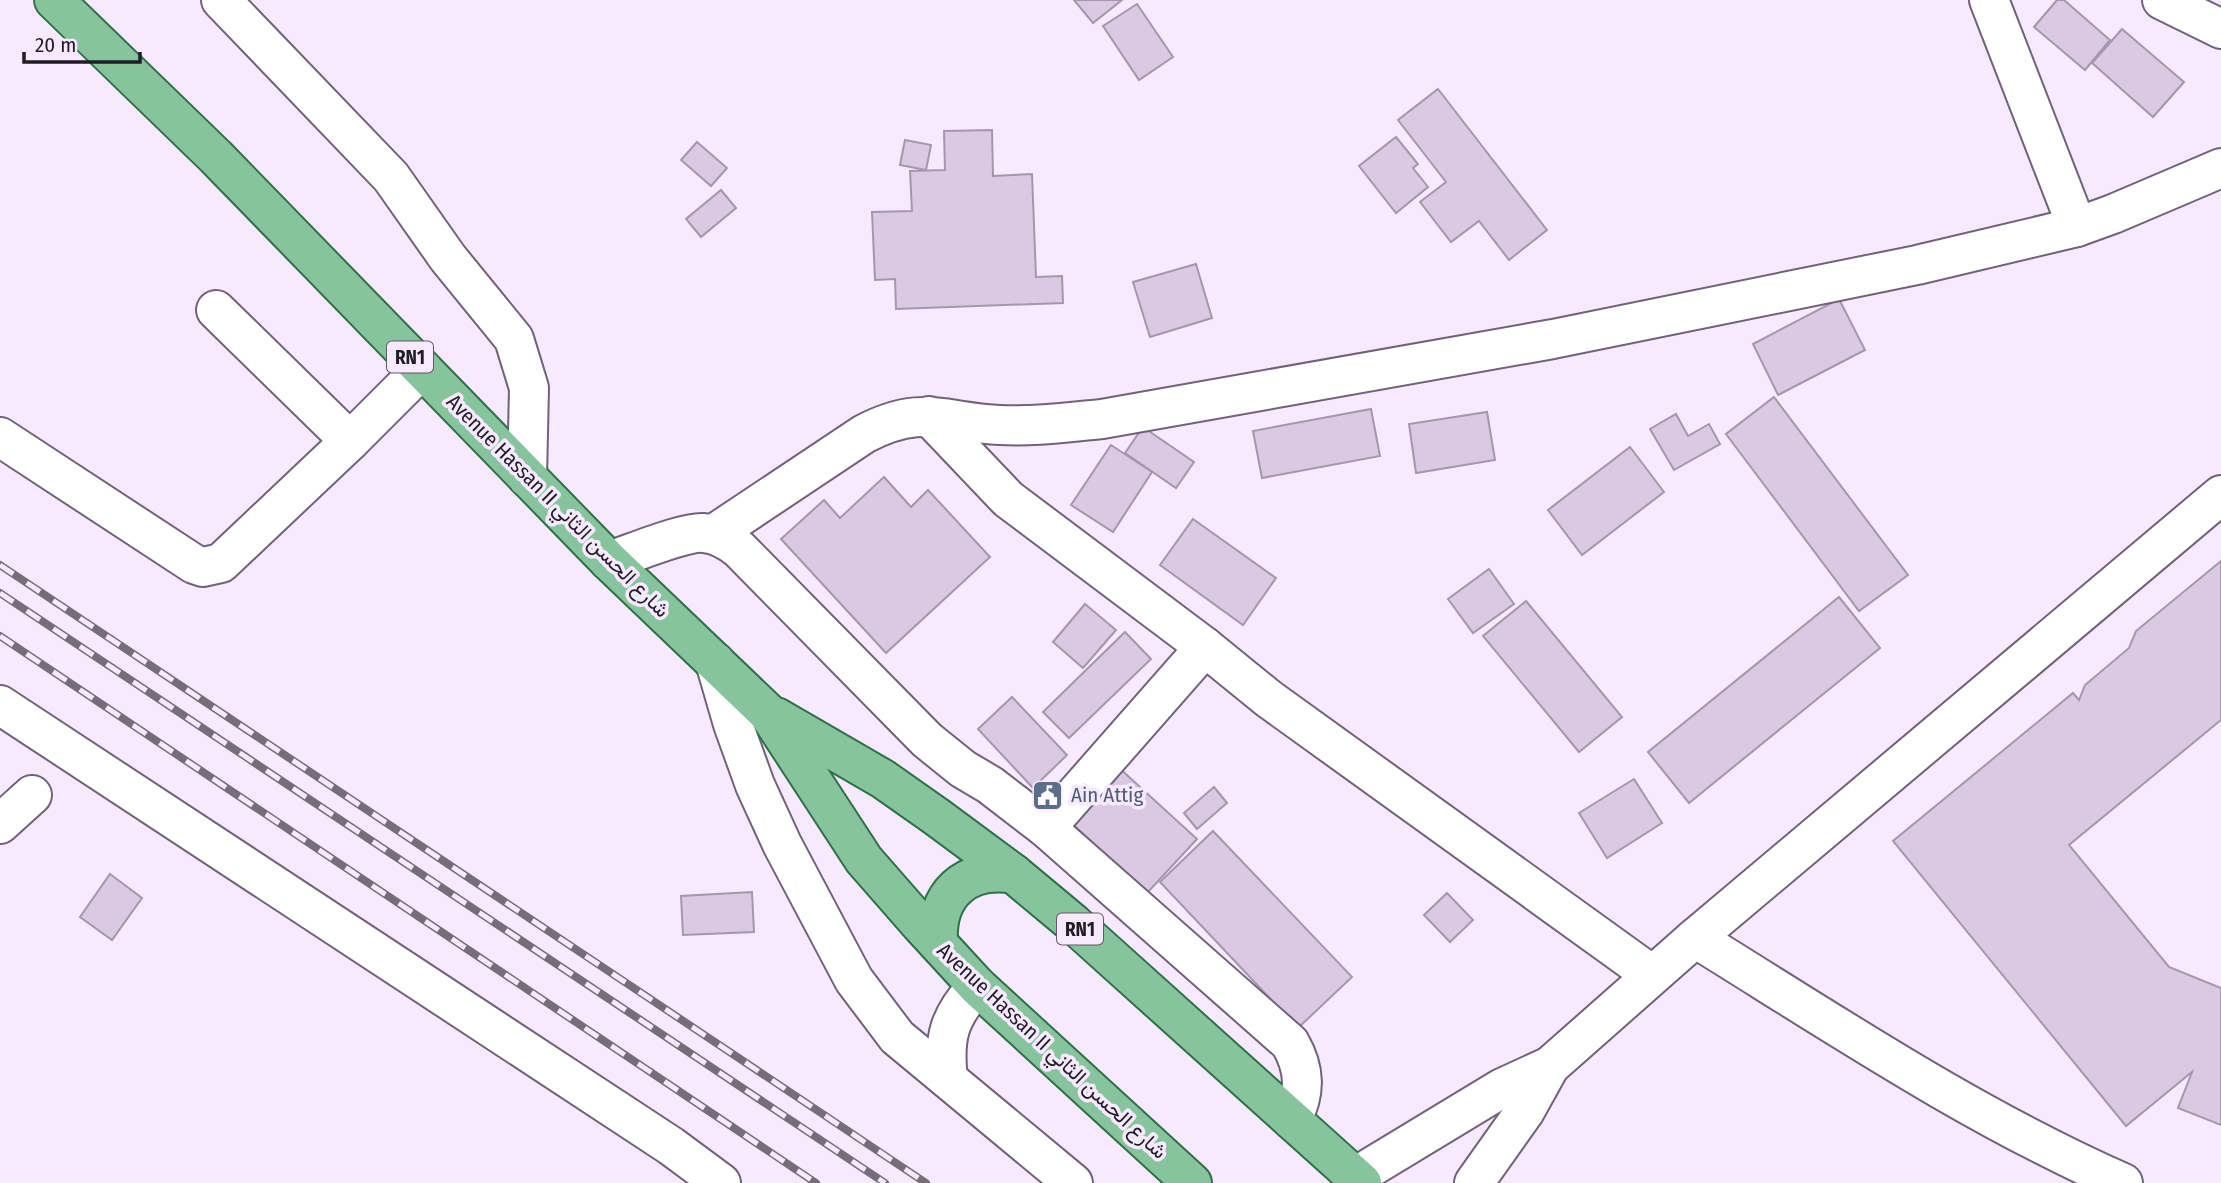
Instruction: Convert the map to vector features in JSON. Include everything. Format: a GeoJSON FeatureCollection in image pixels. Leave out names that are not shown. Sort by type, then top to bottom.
{"type":"FeatureCollection","features":[{"type":"Feature","properties":{"kind":"main road","name":"Avenue Hassan II شارع الحسن الثاني"},"geometry":{"type":"LineString","coordinates":[[54,0],[216,157],[609,561],[768,713],[864,860],[938,943],[977,986],[1192,1183]]}},
{"type":"Feature","properties":{"kind":"main road","name":"Avenue Hassan II شارع الحسن الثاني"},"geometry":{"type":"LineString","coordinates":[[768,713],[883,779],[1014,874],[1074,924],[1358,1180]]}},
{"type":"Feature","properties":{"kind":"main road"},"geometry":{"type":"LineString","coordinates":[[938,943],[940,911],[959,884],[985,873],[1014,874]]}},
{"type":"Feature","properties":{"kind":"street"},"geometry":{"type":"LineString","coordinates":[[221,0],[391,177],[448,258],[514,339],[529,388],[527,477]]}},
{"type":"Feature","properties":{"kind":"street"},"geometry":{"type":"LineString","coordinates":[[1989,0],[2077,227]]}},
{"type":"Feature","properties":{"kind":"street"},"geometry":{"type":"LineString","coordinates":[[2162,0],[2221,29]]}},
{"type":"Feature","properties":{"kind":"street"},"geometry":{"type":"LineString","coordinates":[[714,534],[864,434],[884,424],[913,416],[998,425],[1039,426],[1102,419],[1553,339],[1917,265],[2077,227],[2221,168]]}},
{"type":"Feature","properties":{"kind":"street"},"geometry":{"type":"LineString","coordinates":[[216,310],[350,441]]}},
{"type":"Feature","properties":{"kind":"street"},"geometry":{"type":"LineString","coordinates":[[0,437],[194,564],[203,567],[221,563],[422,369]]}},
{"type":"Feature","properties":{"kind":"street"},"geometry":{"type":"LineString","coordinates":[[929,416],[1008,499],[1205,647],[1269,699],[1652,975]]}},
{"type":"Feature","properties":{"kind":"street"},"geometry":{"type":"LineString","coordinates":[[1358,1180],[1502,1088],[1550,1066],[1695,938],[2221,495]]}},
{"type":"Feature","properties":{"kind":"street"},"geometry":{"type":"LineString","coordinates":[[609,561],[692,534],[714,534],[728,540],[927,740],[1046,828],[1290,1043],[1298,1057],[1303,1090],[1292,1119]]}},
{"type":"Feature","properties":{"kind":"street"},"geometry":{"type":"LineString","coordinates":[[1046,828],[1205,647]]}},
{"type":"Feature","properties":{"kind":"street"},"geometry":{"type":"LineString","coordinates":[[715,662],[755,785],[782,844],[854,980],[897,1037],[1073,1183]]}},
{"type":"Feature","properties":{"kind":"street"},"geometry":{"type":"LineString","coordinates":[[0,705],[660,1138],[721,1183]]}},
{"type":"Feature","properties":{"kind":"street"},"geometry":{"type":"LineString","coordinates":[[0,824],[32,795]]}},
{"type":"Feature","properties":{"kind":"street"},"geometry":{"type":"LineString","coordinates":[[1695,938],[1936,1085],[2073,1161],[2123,1183]]}},
{"type":"Feature","properties":{"kind":"street"},"geometry":{"type":"LineString","coordinates":[[948,1079],[945,1053],[949,1028],[960,1005],[977,986]]}},
{"type":"Feature","properties":{"kind":"street"},"geometry":{"type":"LineString","coordinates":[[1474,1183],[1525,1111],[1550,1066]]}},
{"type":"Feature","properties":{"kind":"building"},"geometry":{"type":"Polygon","coordinates":[[[1074,0],[1122,0],[1093,23],[1074,0]]]}},
{"type":"Feature","properties":{"kind":"building"},"geometry":{"type":"Polygon","coordinates":[[[2057,0],[2064,0],[2110,40],[2085,70],[2034,27],[2057,0]]]}},
{"type":"Feature","properties":{"kind":"building"},"geometry":{"type":"Polygon","coordinates":[[[1137,4],[1173,57],[1139,80],[1103,26],[1137,4]]]}},
{"type":"Feature","properties":{"kind":"building"},"geometry":{"type":"Polygon","coordinates":[[[2122,29],[2184,82],[2153,117],[2092,63],[2122,29]]]}},
{"type":"Feature","properties":{"kind":"building"},"geometry":{"type":"Polygon","coordinates":[[[1438,89],[1547,230],[1509,260],[1479,221],[1451,242],[1420,202],[1446,182],[1398,120],[1438,89]]]}},
{"type":"Feature","properties":{"kind":"building"},"geometry":{"type":"Polygon","coordinates":[[[992,130],[993,176],[1032,174],[1036,277],[1062,276],[1063,303],[896,309],[895,279],[875,280],[872,212],[912,211],[910,171],[945,170],[944,131],[992,130]]]}},
{"type":"Feature","properties":{"kind":"building"},"geometry":{"type":"Polygon","coordinates":[[[1396,137],[1418,164],[1413,168],[1428,187],[1396,213],[1359,166],[1396,137]]]}},
{"type":"Feature","properties":{"kind":"building"},"geometry":{"type":"Polygon","coordinates":[[[905,140],[931,145],[926,170],[900,165],[905,140]]]}},
{"type":"Feature","properties":{"kind":"building"},"geometry":{"type":"Polygon","coordinates":[[[697,142],[727,168],[711,186],[681,160],[697,142]]]}},
{"type":"Feature","properties":{"kind":"building"},"geometry":{"type":"Polygon","coordinates":[[[721,190],[736,208],[701,237],[686,219],[721,190]]]}},
{"type":"Feature","properties":{"kind":"building"},"geometry":{"type":"Polygon","coordinates":[[[1196,264],[1212,318],[1150,337],[1133,282],[1196,264]]]}},
{"type":"Feature","properties":{"kind":"building"},"geometry":{"type":"Polygon","coordinates":[[[1839,299],[1865,350],[1778,395],[1753,344],[1839,299]]]}},
{"type":"Feature","properties":{"kind":"building"},"geometry":{"type":"Polygon","coordinates":[[[1774,397],[1908,575],[1859,611],[1726,434],[1774,397]]]}},
{"type":"Feature","properties":{"kind":"building"},"geometry":{"type":"Polygon","coordinates":[[[1371,409],[1380,456],[1262,478],[1253,431],[1371,409]]]}},
{"type":"Feature","properties":{"kind":"building"},"geometry":{"type":"Polygon","coordinates":[[[1487,412],[1495,460],[1416,473],[1409,424],[1487,412]]]}},
{"type":"Feature","properties":{"kind":"building"},"geometry":{"type":"Polygon","coordinates":[[[1676,414],[1688,436],[1709,424],[1720,444],[1674,470],[1650,429],[1676,414]]]}},
{"type":"Feature","properties":{"kind":"building"},"geometry":{"type":"Polygon","coordinates":[[[1143,427],[1194,462],[1176,488],[1125,453],[1143,427]]]}},
{"type":"Feature","properties":{"kind":"building"},"geometry":{"type":"Polygon","coordinates":[[[1111,445],[1152,472],[1113,532],[1071,505],[1111,445]]]}},
{"type":"Feature","properties":{"kind":"building"},"geometry":{"type":"Polygon","coordinates":[[[1630,447],[1664,492],[1582,555],[1548,510],[1630,447]]]}},
{"type":"Feature","properties":{"kind":"building"},"geometry":{"type":"Polygon","coordinates":[[[884,477],[911,507],[928,490],[990,557],[886,653],[781,539],[824,500],[840,518],[884,477]]]}},
{"type":"Feature","properties":{"kind":"building"},"geometry":{"type":"Polygon","coordinates":[[[1193,519],[1276,578],[1243,625],[1160,565],[1193,519]]]}},
{"type":"Feature","properties":{"kind":"building"},"geometry":{"type":"Polygon","coordinates":[[[2221,561],[2221,720],[2069,845],[2169,967],[2221,988],[2221,1125],[2178,1108],[2192,1072],[2126,1126],[1893,841],[2073,693],[2079,700],[2085,685],[2129,648],[2136,631],[2221,561]]]}},
{"type":"Feature","properties":{"kind":"building"},"geometry":{"type":"Polygon","coordinates":[[[1489,569],[1514,604],[1473,633],[1448,599],[1489,569]]]}},
{"type":"Feature","properties":{"kind":"building"},"geometry":{"type":"Polygon","coordinates":[[[1839,597],[1880,648],[1689,803],[1648,752],[1839,597]]]}},
{"type":"Feature","properties":{"kind":"building"},"geometry":{"type":"Polygon","coordinates":[[[1526,601],[1622,717],[1579,752],[1483,636],[1526,601]]]}},
{"type":"Feature","properties":{"kind":"building"},"geometry":{"type":"Polygon","coordinates":[[[1085,604],[1116,630],[1083,668],[1053,642],[1085,604]]]}},
{"type":"Feature","properties":{"kind":"building"},"geometry":{"type":"Polygon","coordinates":[[[1125,632],[1151,659],[1069,738],[1043,712],[1125,632]]]}},
{"type":"Feature","properties":{"kind":"building"},"geometry":{"type":"Polygon","coordinates":[[[1012,697],[1067,755],[1033,788],[978,729],[1012,697]]]}},
{"type":"Feature","properties":{"kind":"building"},"geometry":{"type":"Polygon","coordinates":[[[1117,766],[1197,839],[1147,893],[1068,820],[1117,766]]]}},
{"type":"Feature","properties":{"kind":"building"},"geometry":{"type":"Polygon","coordinates":[[[1634,779],[1662,823],[1607,858],[1579,813],[1634,779]]]}},
{"type":"Feature","properties":{"kind":"building"},"geometry":{"type":"Polygon","coordinates":[[[1214,787],[1227,803],[1197,829],[1184,813],[1214,787]]]}},
{"type":"Feature","properties":{"kind":"building"},"geometry":{"type":"Polygon","coordinates":[[[1213,831],[1352,977],[1298,1028],[1160,882],[1213,831]]]}},
{"type":"Feature","properties":{"kind":"building"},"geometry":{"type":"Polygon","coordinates":[[[110,874],[142,898],[112,940],[80,917],[110,874]]]}},
{"type":"Feature","properties":{"kind":"building"},"geometry":{"type":"Polygon","coordinates":[[[752,892],[754,932],[683,935],[681,896],[752,892]]]}},
{"type":"Feature","properties":{"kind":"building"},"geometry":{"type":"Polygon","coordinates":[[[1447,893],[1473,920],[1450,942],[1424,915],[1447,893]]]}},
{"type":"Feature","properties":{"kind":"railway"},"geometry":{"type":"LineString","coordinates":[[0,565],[926,1183]]}},
{"type":"Feature","properties":{"kind":"railway"},"geometry":{"type":"LineString","coordinates":[[0,593],[885,1183]]}},
{"type":"Feature","properties":{"kind":"railway"},"geometry":{"type":"LineString","coordinates":[[0,636],[816,1183]]}},
{"type":"Feature","properties":{"kind":"place","name":"Ain Attig"},"geometry":{"type":"Point","coordinates":[1048,795]}}]}
